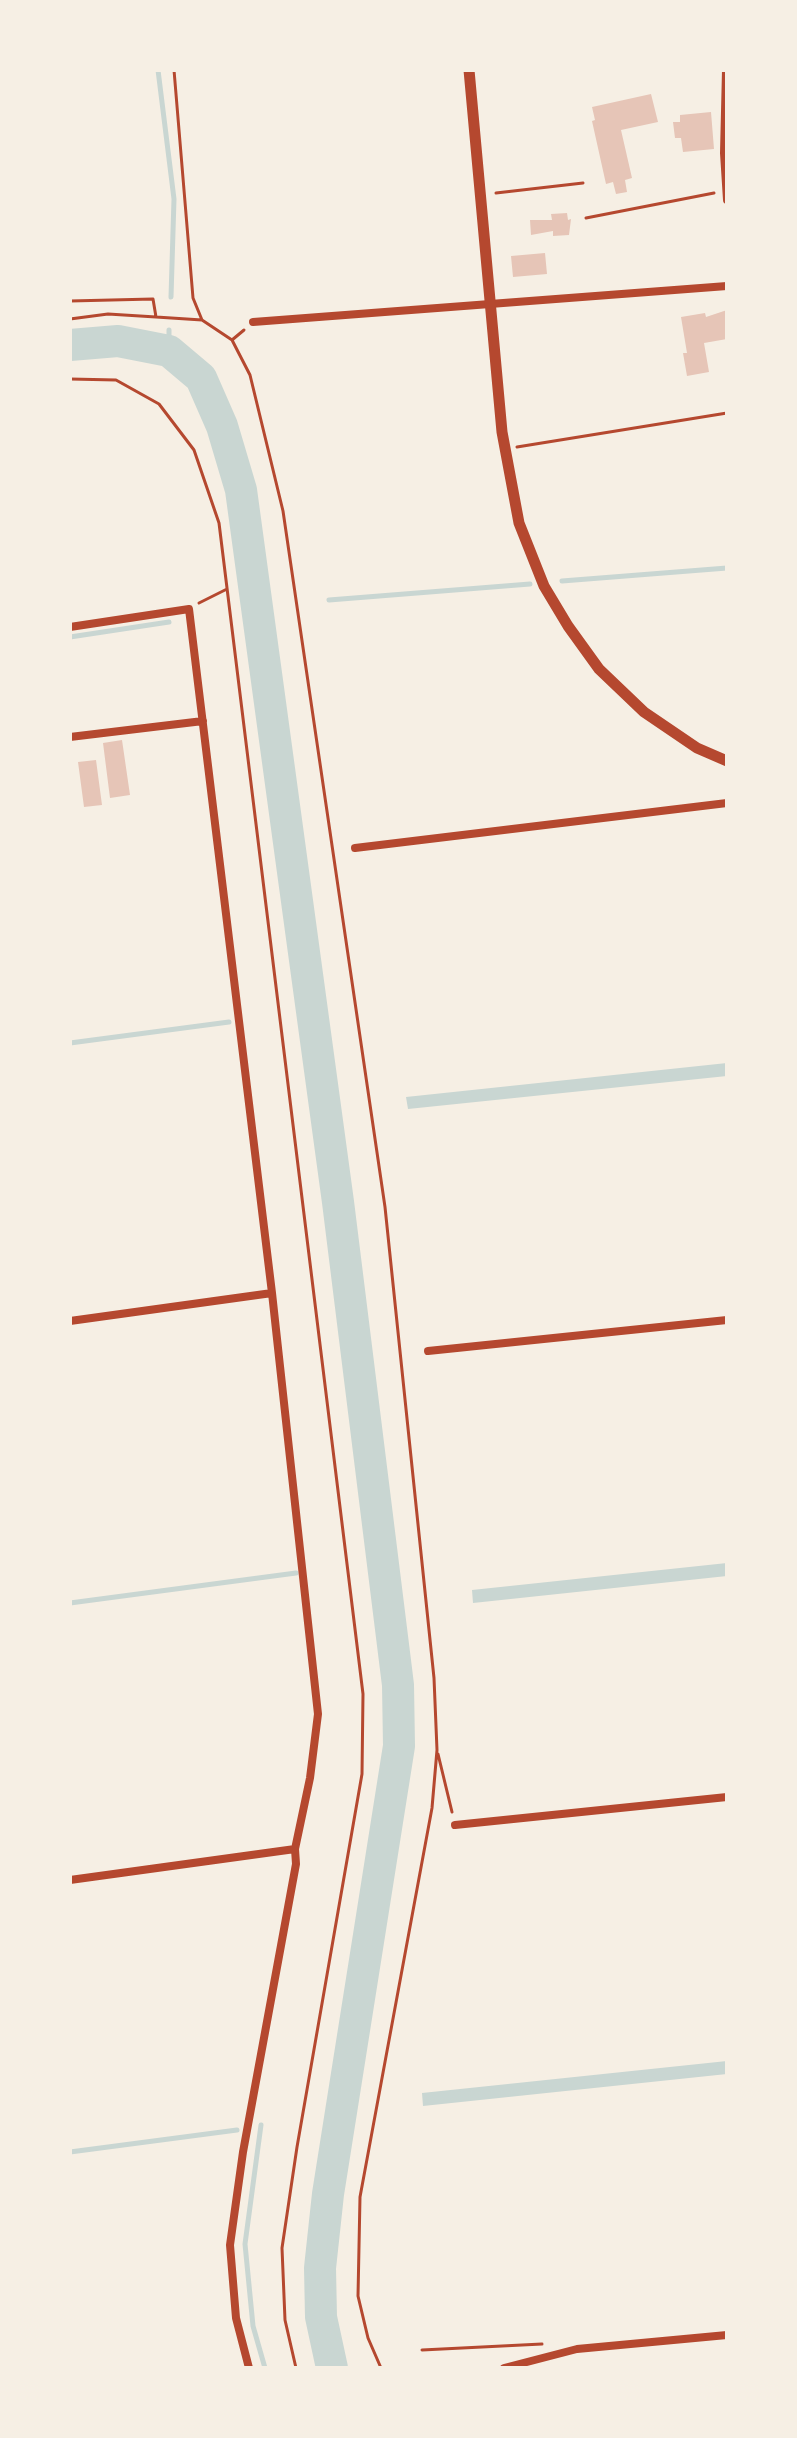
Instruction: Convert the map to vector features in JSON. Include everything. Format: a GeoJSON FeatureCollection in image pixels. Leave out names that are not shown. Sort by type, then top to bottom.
{"type":"FeatureCollection","features":[{"type":"Feature","properties":{"kind":"main road"},"geometry":{"type":"LineString","coordinates":[[469,70],[505,449],[519,523],[544,586],[599,669],[644,712],[697,748],[727,761]]}},
{"type":"Feature","properties":{"kind":"street"},"geometry":{"type":"LineString","coordinates":[[726,70],[726,196]]}},
{"type":"Feature","properties":{"kind":"street"},"geometry":{"type":"LineString","coordinates":[[253,322],[727,286]]}},
{"type":"Feature","properties":{"kind":"street"},"geometry":{"type":"LineString","coordinates":[[70,627],[189,609],[272,1293],[318,1714],[310,1778],[295,1849],[296,1864],[243,2152],[230,2245],[236,2318],[249,2368]]}},
{"type":"Feature","properties":{"kind":"street"},"geometry":{"type":"LineString","coordinates":[[70,737],[203,721]]}},
{"type":"Feature","properties":{"kind":"street"},"geometry":{"type":"LineString","coordinates":[[355,848],[727,803]]}},
{"type":"Feature","properties":{"kind":"street"},"geometry":{"type":"LineString","coordinates":[[70,1321],[272,1293]]}},
{"type":"Feature","properties":{"kind":"street"},"geometry":{"type":"LineString","coordinates":[[428,1351],[727,1320]]}},
{"type":"Feature","properties":{"kind":"street"},"geometry":{"type":"LineString","coordinates":[[455,1825],[727,1797]]}},
{"type":"Feature","properties":{"kind":"street"},"geometry":{"type":"LineString","coordinates":[[70,1880],[295,1849]]}},
{"type":"Feature","properties":{"kind":"street"},"geometry":{"type":"LineString","coordinates":[[504,2368],[577,2349],[727,2335]]}},
{"type":"Feature","properties":{"kind":"path"},"geometry":{"type":"LineString","coordinates":[[174,70],[193,298],[202,320]]}},
{"type":"Feature","properties":{"kind":"path"},"geometry":{"type":"LineString","coordinates":[[481,195],[583,183]]}},
{"type":"Feature","properties":{"kind":"path"},"geometry":{"type":"LineString","coordinates":[[586,218],[726,196]]}},
{"type":"Feature","properties":{"kind":"path"},"geometry":{"type":"LineString","coordinates":[[70,301],[153,299],[156,317]]}},
{"type":"Feature","properties":{"kind":"path"},"geometry":{"type":"LineString","coordinates":[[70,319],[108,314],[202,320],[232,340],[250,375],[283,511],[385,1207],[434,1678],[437,1750],[432,1808],[360,2197],[358,2296],[368,2338],[381,2368]]}},
{"type":"Feature","properties":{"kind":"path"},"geometry":{"type":"LineString","coordinates":[[505,449],[727,413]]}},
{"type":"Feature","properties":{"kind":"path"},"geometry":{"type":"LineString","coordinates":[[189,609],[227,589]]}},
{"type":"Feature","properties":{"kind":"path"},"geometry":{"type":"LineString","coordinates":[[437,1750],[455,1825]]}},
{"type":"Feature","properties":{"kind":"path"},"geometry":{"type":"LineString","coordinates":[[422,2350],[544,2344]]}},
{"type":"Feature","properties":{"kind":"shaded area"},"geometry":{"type":"Polygon","coordinates":[[[727,1063],[727,1076],[408,1109],[406,1097],[727,1063]]]}},
{"type":"Feature","properties":{"kind":"shaded area"},"geometry":{"type":"Polygon","coordinates":[[[727,1563],[727,1576],[473,1603],[472,1590],[727,1563]]]}},
{"type":"Feature","properties":{"kind":"shaded area"},"geometry":{"type":"Polygon","coordinates":[[[727,2061],[727,2074],[423,2106],[422,2093],[727,2061]]]}},
{"type":"Feature","properties":{"kind":"building"},"geometry":{"type":"Polygon","coordinates":[[[651,94],[658,122],[621,130],[632,178],[625,180],[627,192],[616,194],[613,182],[606,184],[592,121],[595,120],[592,107],[651,94]]]}},
{"type":"Feature","properties":{"kind":"building"},"geometry":{"type":"Polygon","coordinates":[[[711,112],[714,149],[683,152],[681,138],[675,138],[673,122],[680,122],[680,115],[711,112]]]}},
{"type":"Feature","properties":{"kind":"building"},"geometry":{"type":"Polygon","coordinates":[[[567,213],[568,220],[571,219],[569,235],[553,236],[553,231],[531,235],[530,220],[552,220],[551,214],[567,213]]]}},
{"type":"Feature","properties":{"kind":"building"},"geometry":{"type":"Polygon","coordinates":[[[545,253],[547,274],[513,277],[511,256],[545,253]]]}},
{"type":"Feature","properties":{"kind":"building"},"geometry":{"type":"Polygon","coordinates":[[[727,310],[727,339],[704,343],[709,372],[687,376],[681,317],[705,313],[706,317],[727,310]]]}},
{"type":"Feature","properties":{"kind":"building"},"geometry":{"type":"Polygon","coordinates":[[[122,740],[130,795],[110,798],[103,743],[122,740]]]}},
{"type":"Feature","properties":{"kind":"building"},"geometry":{"type":"Polygon","coordinates":[[[96,760],[102,805],[84,807],[78,762],[96,760]]]}},
{"type":"Feature","properties":{"kind":"waterway"},"geometry":{"type":"LineString","coordinates":[[158,70],[174,199],[171,297]]}},
{"type":"Feature","properties":{"kind":"waterway"},"geometry":{"type":"LineString","coordinates":[[169,330],[169,351]]}},
{"type":"Feature","properties":{"kind":"waterway"},"geometry":{"type":"LineString","coordinates":[[70,345],[118,341],[169,351],[201,378],[222,426],[241,490],[338,1202],[398,1685],[399,1746],[328,2194],[320,2268],[321,2317],[332,2368]]}},
{"type":"Feature","properties":{"kind":"waterway"},"geometry":{"type":"LineString","coordinates":[[562,581],[727,568]]}},
{"type":"Feature","properties":{"kind":"waterway"},"geometry":{"type":"LineString","coordinates":[[329,600],[530,584]]}},
{"type":"Feature","properties":{"kind":"waterway"},"geometry":{"type":"LineString","coordinates":[[70,637],[169,622]]}},
{"type":"Feature","properties":{"kind":"waterway"},"geometry":{"type":"LineString","coordinates":[[70,1043],[229,1022]]}},
{"type":"Feature","properties":{"kind":"waterway"},"geometry":{"type":"LineString","coordinates":[[70,1603],[296,1573]]}},
{"type":"Feature","properties":{"kind":"waterway"},"geometry":{"type":"LineString","coordinates":[[261,2125],[245,2244],[253,2326],[265,2368]]}},
{"type":"Feature","properties":{"kind":"waterway"},"geometry":{"type":"LineString","coordinates":[[70,2152],[237,2130]]}}]}
